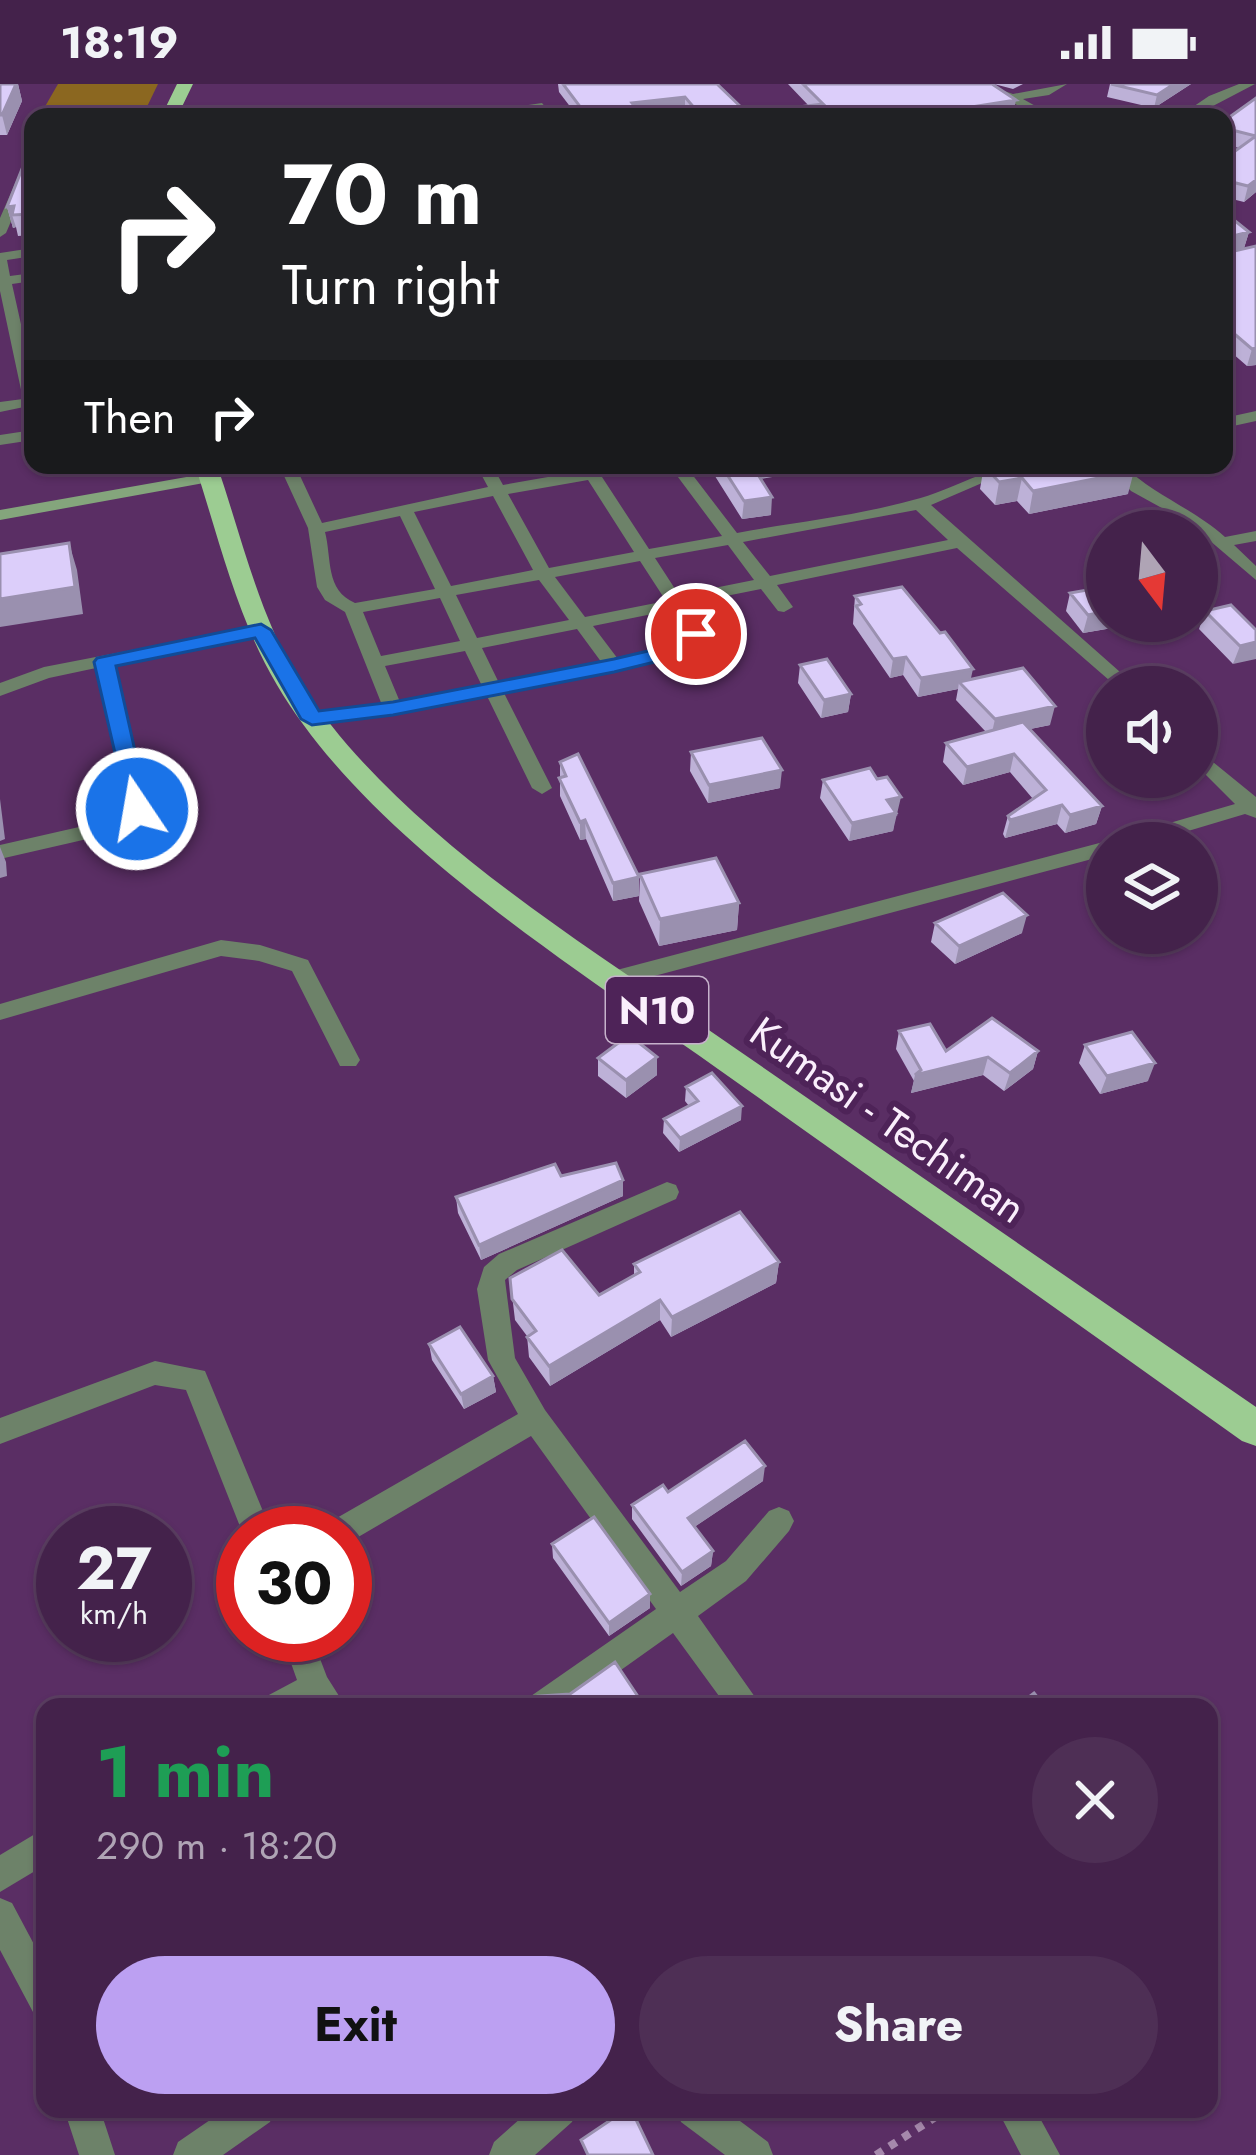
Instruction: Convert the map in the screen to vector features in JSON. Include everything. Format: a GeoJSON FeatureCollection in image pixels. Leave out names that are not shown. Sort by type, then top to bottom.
{"type":"FeatureCollection","features":[{"type":"Feature","properties":{"kind":"highway","name":"Kumasi - Techiman"},"geometry":{"type":"LineString","coordinates":[[208,474],[261,630],[312,719],[358,776],[445,854],[613,979],[1256,1429]]}},
{"type":"Feature","properties":{"kind":"main road"},"geometry":{"type":"LineString","coordinates":[[0,514],[193,474]]}},
{"type":"Feature","properties":{"kind":"street"},"geometry":{"type":"LineString","coordinates":[[1010,98],[1045,93],[1061,84]]}},
{"type":"Feature","properties":{"kind":"street"},"geometry":{"type":"LineString","coordinates":[[1198,108],[1249,84]]}},
{"type":"Feature","properties":{"kind":"street"},"geometry":{"type":"LineString","coordinates":[[988,86],[1031,108]]}},
{"type":"Feature","properties":{"kind":"street"},"geometry":{"type":"LineString","coordinates":[[529,108],[542,106]]}},
{"type":"Feature","properties":{"kind":"street"},"geometry":{"type":"LineString","coordinates":[[0,233],[24,178]]}},
{"type":"Feature","properties":{"kind":"street"},"geometry":{"type":"LineString","coordinates":[[13,206],[24,205]]}},
{"type":"Feature","properties":{"kind":"street"},"geometry":{"type":"LineString","coordinates":[[0,259],[5,309],[24,333]]}},
{"type":"Feature","properties":{"kind":"street"},"geometry":{"type":"LineString","coordinates":[[291,474],[317,529],[324,590],[338,605],[353,609],[920,505],[993,474]]}},
{"type":"Feature","properties":{"kind":"street"},"geometry":{"type":"LineString","coordinates":[[489,474],[543,574],[614,665]]}},
{"type":"Feature","properties":{"kind":"street"},"geometry":{"type":"LineString","coordinates":[[317,529],[574,474]]}},
{"type":"Feature","properties":{"kind":"street"},"geometry":{"type":"LineString","coordinates":[[312,719],[495,689],[614,665],[692,643],[696,634],[593,474]]}},
{"type":"Feature","properties":{"kind":"street"},"geometry":{"type":"LineString","coordinates":[[684,474],[784,607]]}},
{"type":"Feature","properties":{"kind":"street"},"geometry":{"type":"LineString","coordinates":[[1121,474],[1195,520],[1256,574]]}},
{"type":"Feature","properties":{"kind":"street"},"geometry":{"type":"LineString","coordinates":[[920,505],[1103,666]]}},
{"type":"Feature","properties":{"kind":"street"},"geometry":{"type":"LineString","coordinates":[[404,508],[542,788]]}},
{"type":"Feature","properties":{"kind":"street"},"geometry":{"type":"LineString","coordinates":[[1220,542],[1256,536]]}},
{"type":"Feature","properties":{"kind":"street"},"geometry":{"type":"LineString","coordinates":[[375,663],[959,543]]}},
{"type":"Feature","properties":{"kind":"street"},"geometry":{"type":"LineString","coordinates":[[353,609],[393,709]]}},
{"type":"Feature","properties":{"kind":"street"},"geometry":{"type":"LineString","coordinates":[[0,690],[44,673],[261,630]]}},
{"type":"Feature","properties":{"kind":"street"},"geometry":{"type":"LineString","coordinates":[[0,852],[131,822],[137,809],[104,662]]}},
{"type":"Feature","properties":{"kind":"street"},"geometry":{"type":"LineString","coordinates":[[1218,775],[1254,808]]}},
{"type":"Feature","properties":{"kind":"street"},"geometry":{"type":"LineString","coordinates":[[1202,822],[1254,808]]}},
{"type":"Feature","properties":{"kind":"street"},"geometry":{"type":"LineString","coordinates":[[613,979],[1086,854]]}},
{"type":"Feature","properties":{"kind":"street"},"geometry":{"type":"LineString","coordinates":[[0,1012],[220,948],[260,953],[300,966],[348,1060]]}},
{"type":"Feature","properties":{"kind":"street"},"geometry":{"type":"LineString","coordinates":[[667,1192],[508,1262],[493,1275],[493,1313],[502,1360],[535,1419],[740,1698]]}},
{"type":"Feature","properties":{"kind":"street"},"geometry":{"type":"LineString","coordinates":[[0,1431],[155,1373],[195,1380],[246,1506]]}},
{"type":"Feature","properties":{"kind":"street"},"geometry":{"type":"LineString","coordinates":[[372,1513],[535,1419]]}},
{"type":"Feature","properties":{"kind":"street"},"geometry":{"type":"LineString","coordinates":[[555,1698],[736,1571],[778,1521]]}},
{"type":"Feature","properties":{"kind":"street"},"geometry":{"type":"LineString","coordinates":[[307,1662],[322,1697]]}},
{"type":"Feature","properties":{"kind":"street"},"geometry":{"type":"LineString","coordinates":[[0,1875],[36,1852]]}},
{"type":"Feature","properties":{"kind":"street"},"geometry":{"type":"LineString","coordinates":[[0,1915],[36,1983]]}},
{"type":"Feature","properties":{"kind":"street"},"geometry":{"type":"LineString","coordinates":[[85,2118],[97,2155]]}},
{"type":"Feature","properties":{"kind":"street"},"geometry":{"type":"LineString","coordinates":[[191,2155],[244,2118]]}},
{"type":"Feature","properties":{"kind":"street"},"geometry":{"type":"LineString","coordinates":[[507,2155],[549,2118]]}},
{"type":"Feature","properties":{"kind":"street"},"geometry":{"type":"LineString","coordinates":[[706,2118],[755,2155]]}},
{"type":"Feature","properties":{"kind":"street"},"geometry":{"type":"LineString","coordinates":[[1020,2118],[1042,2155]]}},
{"type":"Feature","properties":{"kind":"path"},"geometry":{"type":"LineString","coordinates":[[876,2155],[934,2118]]}},
{"type":"Feature","properties":{"kind":"shaded area"},"geometry":{"type":"Polygon","coordinates":[[[58,84],[158,84],[146,108],[44,108],[58,84]]]}},
{"type":"Feature","properties":{"kind":"building"},"geometry":{"type":"Polygon","coordinates":[[[0,84],[16,84],[2,115],[0,115],[0,84]]]}},
{"type":"Feature","properties":{"kind":"building"},"geometry":{"type":"Polygon","coordinates":[[[563,84],[717,84],[742,108],[694,108],[685,97],[632,103],[636,108],[581,108],[563,84]]]}},
{"type":"Feature","properties":{"kind":"building"},"geometry":{"type":"Polygon","coordinates":[[[803,84],[992,84],[1016,100],[965,108],[790,108],[823,104],[803,84]]]}},
{"type":"Feature","properties":{"kind":"building"},"geometry":{"type":"Polygon","coordinates":[[[1111,84],[1174,84],[1157,95],[1111,84]]]}},
{"type":"Feature","properties":{"kind":"building"},"geometry":{"type":"Polygon","coordinates":[[[1256,98],[1256,136],[1233,130],[1233,115],[1256,98]]]}},
{"type":"Feature","properties":{"kind":"building"},"geometry":{"type":"Polygon","coordinates":[[[1256,136],[1256,180],[1248,186],[1233,182],[1233,153],[1256,136]]]}},
{"type":"Feature","properties":{"kind":"building"},"geometry":{"type":"Polygon","coordinates":[[[24,164],[24,214],[12,215],[14,206],[7,207],[24,164]]]}},
{"type":"Feature","properties":{"kind":"building"},"geometry":{"type":"Polygon","coordinates":[[[1233,219],[1249,232],[1233,236],[1233,219]]]}},
{"type":"Feature","properties":{"kind":"building"},"geometry":{"type":"Polygon","coordinates":[[[1256,246],[1256,348],[1233,333],[1233,251],[1256,246]]]}},
{"type":"Feature","properties":{"kind":"building"},"geometry":{"type":"Polygon","coordinates":[[[727,474],[758,474],[772,497],[744,501],[727,474]]]}},
{"type":"Feature","properties":{"kind":"building"},"geometry":{"type":"Polygon","coordinates":[[[992,474],[1119,474],[1033,491],[1022,478],[999,482],[992,474]]]}},
{"type":"Feature","properties":{"kind":"building"},"geometry":{"type":"Polygon","coordinates":[[[69,543],[75,587],[0,599],[0,554],[69,543]]]}},
{"type":"Feature","properties":{"kind":"building"},"geometry":{"type":"Polygon","coordinates":[[[902,587],[973,669],[921,678],[906,657],[893,659],[856,606],[861,604],[855,596],[902,587]]]}},
{"type":"Feature","properties":{"kind":"building"},"geometry":{"type":"Polygon","coordinates":[[[1086,590],[1086,613],[1070,593],[1086,590]]]}},
{"type":"Feature","properties":{"kind":"building"},"geometry":{"type":"Polygon","coordinates":[[[1231,605],[1256,630],[1256,642],[1240,646],[1218,624],[1218,608],[1231,605]]]}},
{"type":"Feature","properties":{"kind":"building"},"geometry":{"type":"Polygon","coordinates":[[[827,659],[851,694],[824,700],[800,665],[827,659]]]}},
{"type":"Feature","properties":{"kind":"building"},"geometry":{"type":"Polygon","coordinates":[[[1023,668],[1055,706],[995,719],[959,682],[1023,668]]]}},
{"type":"Feature","properties":{"kind":"building"},"geometry":{"type":"Polygon","coordinates":[[[1023,722],[1086,789],[1086,798],[1094,798],[1102,806],[1070,815],[1062,805],[1010,820],[1008,816],[1046,790],[1014,754],[967,767],[946,743],[1023,722]]]}},
{"type":"Feature","properties":{"kind":"building"},"geometry":{"type":"Polygon","coordinates":[[[762,738],[782,770],[709,785],[691,752],[762,738]]]}},
{"type":"Feature","properties":{"kind":"building"},"geometry":{"type":"Polygon","coordinates":[[[578,754],[639,877],[613,883],[585,820],[580,822],[559,778],[566,776],[560,762],[578,754]]]}},
{"type":"Feature","properties":{"kind":"building"},"geometry":{"type":"Polygon","coordinates":[[[870,768],[877,779],[887,777],[901,797],[887,800],[896,813],[852,823],[823,780],[870,768]]]}},
{"type":"Feature","properties":{"kind":"building"},"geometry":{"type":"Polygon","coordinates":[[[716,858],[739,903],[660,919],[640,874],[716,858]]]}},
{"type":"Feature","properties":{"kind":"building"},"geometry":{"type":"Polygon","coordinates":[[[1003,893],[1027,915],[959,946],[935,923],[1003,893]]]}},
{"type":"Feature","properties":{"kind":"building"},"geometry":{"type":"Polygon","coordinates":[[[992,1018],[1038,1051],[1010,1073],[988,1057],[915,1075],[921,1070],[899,1031],[930,1024],[946,1051],[992,1018]]]}},
{"type":"Feature","properties":{"kind":"building"},"geometry":{"type":"Polygon","coordinates":[[[1132,1032],[1155,1063],[1107,1076],[1085,1045],[1132,1032]]]}},
{"type":"Feature","properties":{"kind":"building"},"geometry":{"type":"Polygon","coordinates":[[[629,1035],[657,1057],[626,1080],[598,1058],[629,1035]]]}},
{"type":"Feature","properties":{"kind":"building"},"geometry":{"type":"Polygon","coordinates":[[[712,1073],[742,1106],[680,1138],[664,1119],[698,1101],[686,1087],[712,1073]]]}},
{"type":"Feature","properties":{"kind":"building"},"geometry":{"type":"Polygon","coordinates":[[[616,1163],[623,1180],[479,1245],[456,1197],[555,1164],[561,1176],[616,1163]]]}},
{"type":"Feature","properties":{"kind":"building"},"geometry":{"type":"Polygon","coordinates":[[[740,1212],[779,1262],[672,1317],[660,1300],[549,1366],[527,1337],[536,1331],[512,1299],[510,1278],[562,1250],[599,1295],[640,1272],[634,1264],[740,1212]]]}},
{"type":"Feature","properties":{"kind":"building"},"geometry":{"type":"Polygon","coordinates":[[[460,1327],[493,1376],[461,1394],[429,1344],[460,1327]]]}},
{"type":"Feature","properties":{"kind":"building"},"geometry":{"type":"Polygon","coordinates":[[[745,1441],[765,1466],[688,1518],[713,1551],[682,1572],[632,1505],[663,1485],[668,1492],[745,1441]]]}},
{"type":"Feature","properties":{"kind":"building"},"geometry":{"type":"Polygon","coordinates":[[[594,1517],[650,1594],[609,1623],[552,1544],[594,1517]]]}},
{"type":"Feature","properties":{"kind":"building"},"geometry":{"type":"Polygon","coordinates":[[[615,1662],[639,1698],[539,1696],[570,1694],[615,1662]]]}},
{"type":"Feature","properties":{"kind":"building"},"geometry":{"type":"Polygon","coordinates":[[[614,2118],[635,2118],[653,2155],[588,2155],[581,2140],[614,2118]]]}},
{"type":"Feature","properties":{"kind":"route"},"geometry":{"type":"LineString","coordinates":[[137,809],[104,662],[261,630],[312,719],[393,709],[614,665],[676,651],[692,643],[696,634]]}}]}
